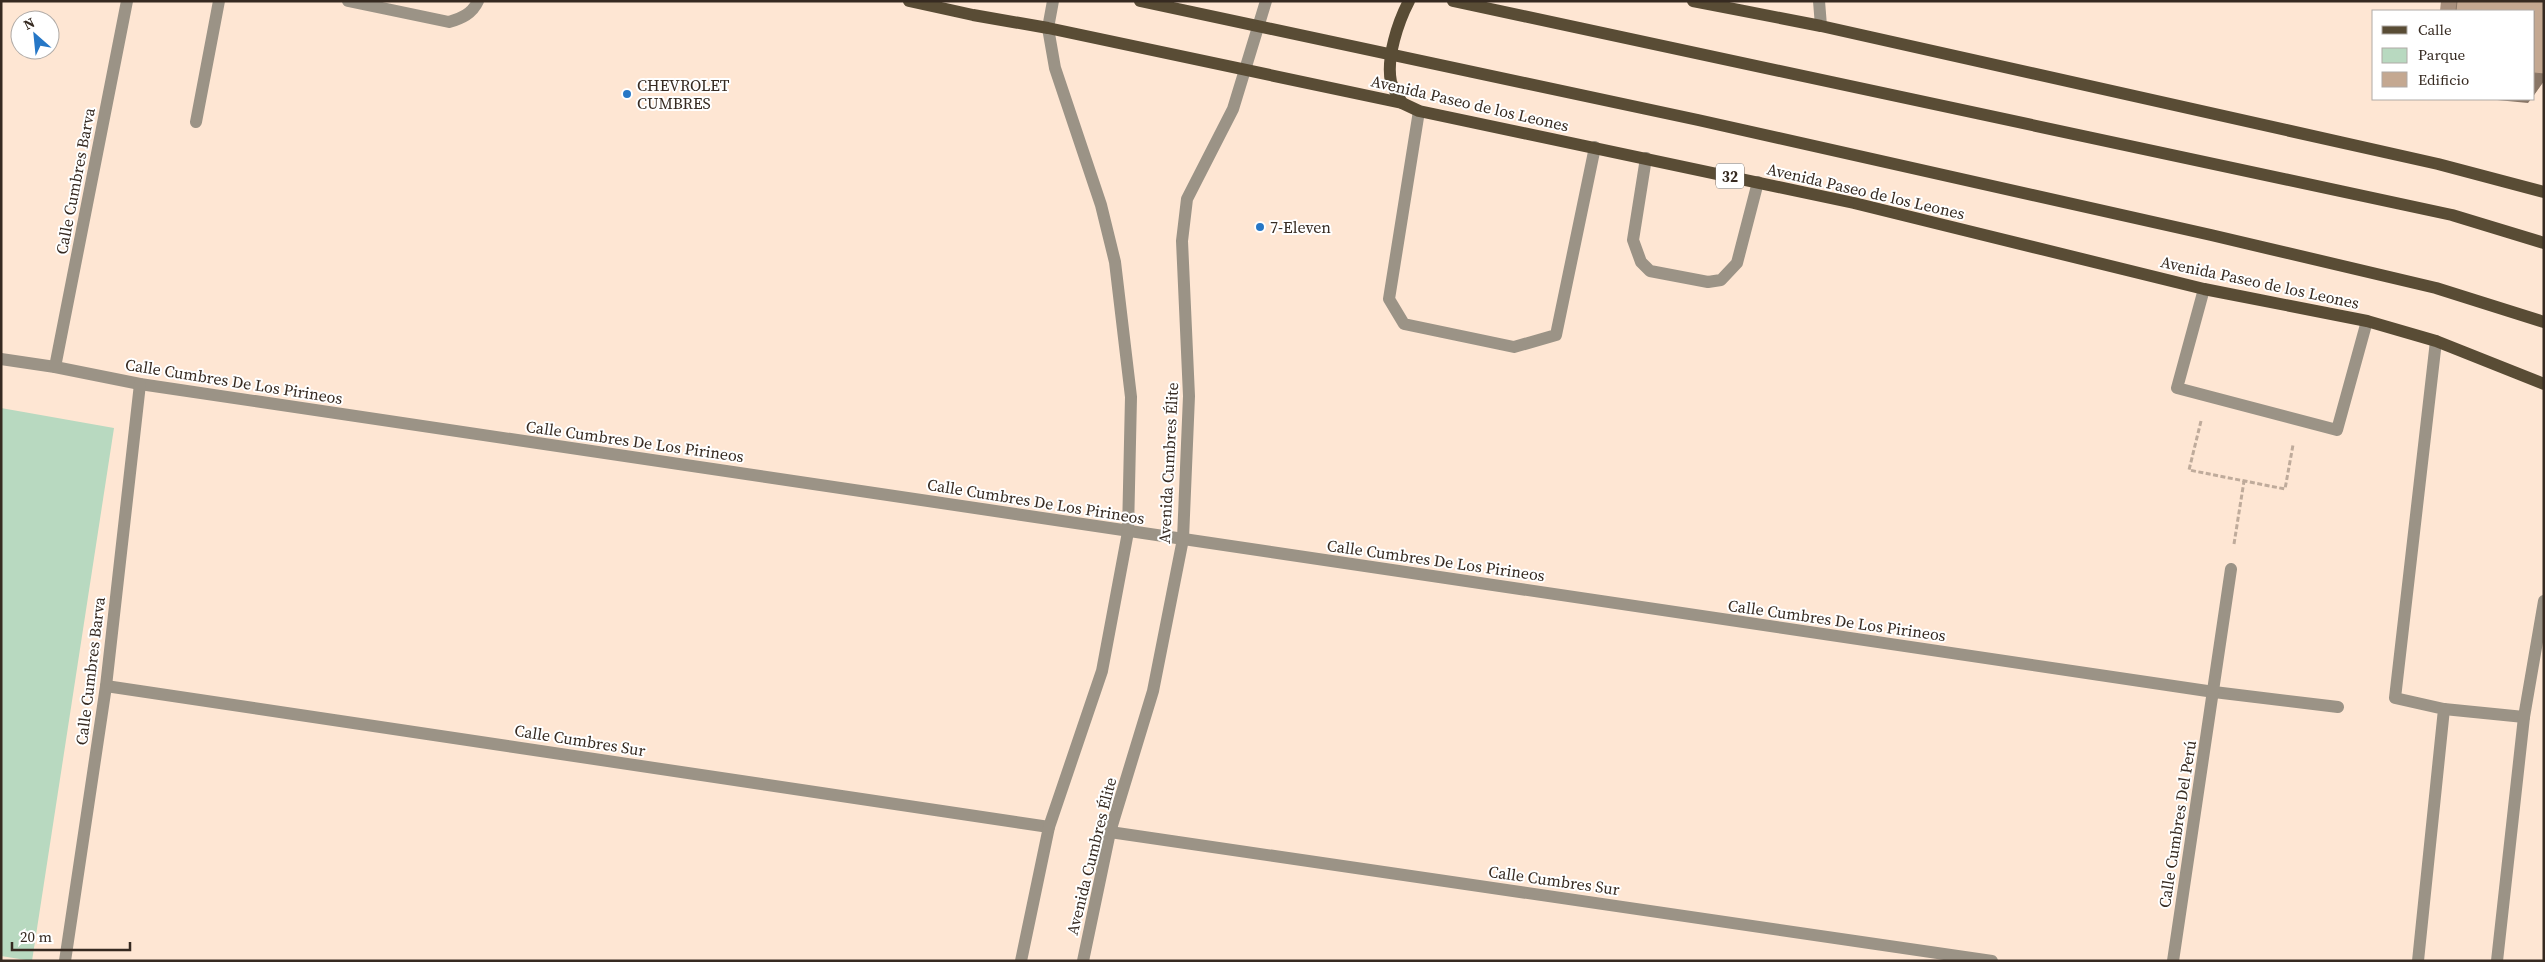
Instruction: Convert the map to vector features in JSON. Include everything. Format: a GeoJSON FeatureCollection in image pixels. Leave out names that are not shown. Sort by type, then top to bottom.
{"type":"FeatureCollection","features":[{"type":"Feature","properties":{"kind":"main road","name":"Avenida Paseo de los Leones"},"geometry":{"type":"LineString","coordinates":[[909,1],[973,16],[1048,28],[1402,103],[1419,111],[1854,203],[2204,289],[2367,321],[2436,341],[2544,384]]}},
{"type":"Feature","properties":{"kind":"main road"},"geometry":{"type":"LineString","coordinates":[[1140,1],[1698,120],[2211,235],[2436,288],[2544,322]]}},
{"type":"Feature","properties":{"kind":"main road"},"geometry":{"type":"LineString","coordinates":[[1402,103],[1392,84],[1390,68],[1396,37],[1409,1]]}},
{"type":"Feature","properties":{"kind":"main road"},"geometry":{"type":"LineString","coordinates":[[1454,1],[2452,215],[2544,243]]}},
{"type":"Feature","properties":{"kind":"main road"},"geometry":{"type":"LineString","coordinates":[[1693,1],[1821,26],[2438,164],[2544,192]]}},
{"type":"Feature","properties":{"kind":"street","name":"Calle Cumbres Barva"},"geometry":{"type":"LineString","coordinates":[[55,366],[127,1]]}},
{"type":"Feature","properties":{"kind":"street"},"geometry":{"type":"LineString","coordinates":[[196,122],[219,1]]}},
{"type":"Feature","properties":{"kind":"street"},"geometry":{"type":"LineString","coordinates":[[348,1],[450,22],[463,18],[475,9],[478,1]]}},
{"type":"Feature","properties":{"kind":"street"},"geometry":{"type":"LineString","coordinates":[[1021,961],[1049,827],[1102,671],[1128,532],[1132,397],[1115,262],[1101,205],[1055,68],[1048,28],[1053,1]]}},
{"type":"Feature","properties":{"kind":"street","name":"Avenida Cumbres Élite"},"geometry":{"type":"LineString","coordinates":[[1083,961],[1110,832],[1152,691],[1183,539],[1190,396],[1182,241],[1187,199],[1233,109],[1266,1]]}},
{"type":"Feature","properties":{"kind":"street"},"geometry":{"type":"LineString","coordinates":[[1818,1],[1821,26]]}},
{"type":"Feature","properties":{"kind":"street"},"geometry":{"type":"LineString","coordinates":[[1419,111],[1388,299],[1404,324],[1514,347],[1556,335],[1595,147]]}},
{"type":"Feature","properties":{"kind":"street"},"geometry":{"type":"LineString","coordinates":[[1646,158],[1633,240],[1641,262],[1650,271],[1708,282],[1720,280],[1726,276],[1738,263],[1758,182]]}},
{"type":"Feature","properties":{"kind":"street"},"geometry":{"type":"LineString","coordinates":[[2204,289],[2177,388],[2337,430],[2367,321]]}},
{"type":"Feature","properties":{"kind":"street"},"geometry":{"type":"LineString","coordinates":[[2436,341],[2395,698],[2444,709],[2524,717]]}},
{"type":"Feature","properties":{"kind":"street","name":"Calle Cumbres De Los Pirineos"},"geometry":{"type":"LineString","coordinates":[[1,359],[55,366],[140,384],[1128,532],[2214,692],[2338,706]]}},
{"type":"Feature","properties":{"kind":"street","name":"Calle Cumbres Barva"},"geometry":{"type":"LineString","coordinates":[[64,961],[106,686],[140,384]]}},
{"type":"Feature","properties":{"kind":"street","name":"Calle Cumbres Del Perú"},"geometry":{"type":"LineString","coordinates":[[2173,961],[2214,692],[2230,569]]}},
{"type":"Feature","properties":{"kind":"street"},"geometry":{"type":"LineString","coordinates":[[2497,961],[2524,717],[2544,601]]}},
{"type":"Feature","properties":{"kind":"street","name":"Calle Cumbres Sur"},"geometry":{"type":"LineString","coordinates":[[106,686],[1049,827]]}},
{"type":"Feature","properties":{"kind":"street"},"geometry":{"type":"LineString","coordinates":[[2418,961],[2444,709]]}},
{"type":"Feature","properties":{"kind":"street","name":"Calle Cumbres Sur"},"geometry":{"type":"LineString","coordinates":[[1110,832],[1992,961]]}},
{"type":"Feature","properties":{"kind":"path"},"geometry":{"type":"LineString","coordinates":[[2207,396],[2189,470],[2285,489],[2298,420]]}},
{"type":"Feature","properties":{"kind":"path"},"geometry":{"type":"LineString","coordinates":[[2230,569],[2244,481]]}},
{"type":"Feature","properties":{"kind":"green space"},"geometry":{"type":"Polygon","coordinates":[[[1,408],[114,428],[32,961],[1,956],[1,408]]]}},
{"type":"Feature","properties":{"kind":"building"},"geometry":{"type":"Polygon","coordinates":[[[2457,1],[2544,1],[2544,74],[2535,73],[2535,10],[2456,10],[2457,1]]]}},
{"type":"Feature","properties":{"kind":"place","name":"CHEVROLET CUMBRES"},"geometry":{"type":"Point","coordinates":[627,94]}},
{"type":"Feature","properties":{"kind":"place","name":"7-Eleven"},"geometry":{"type":"Point","coordinates":[1260,227]}}]}
